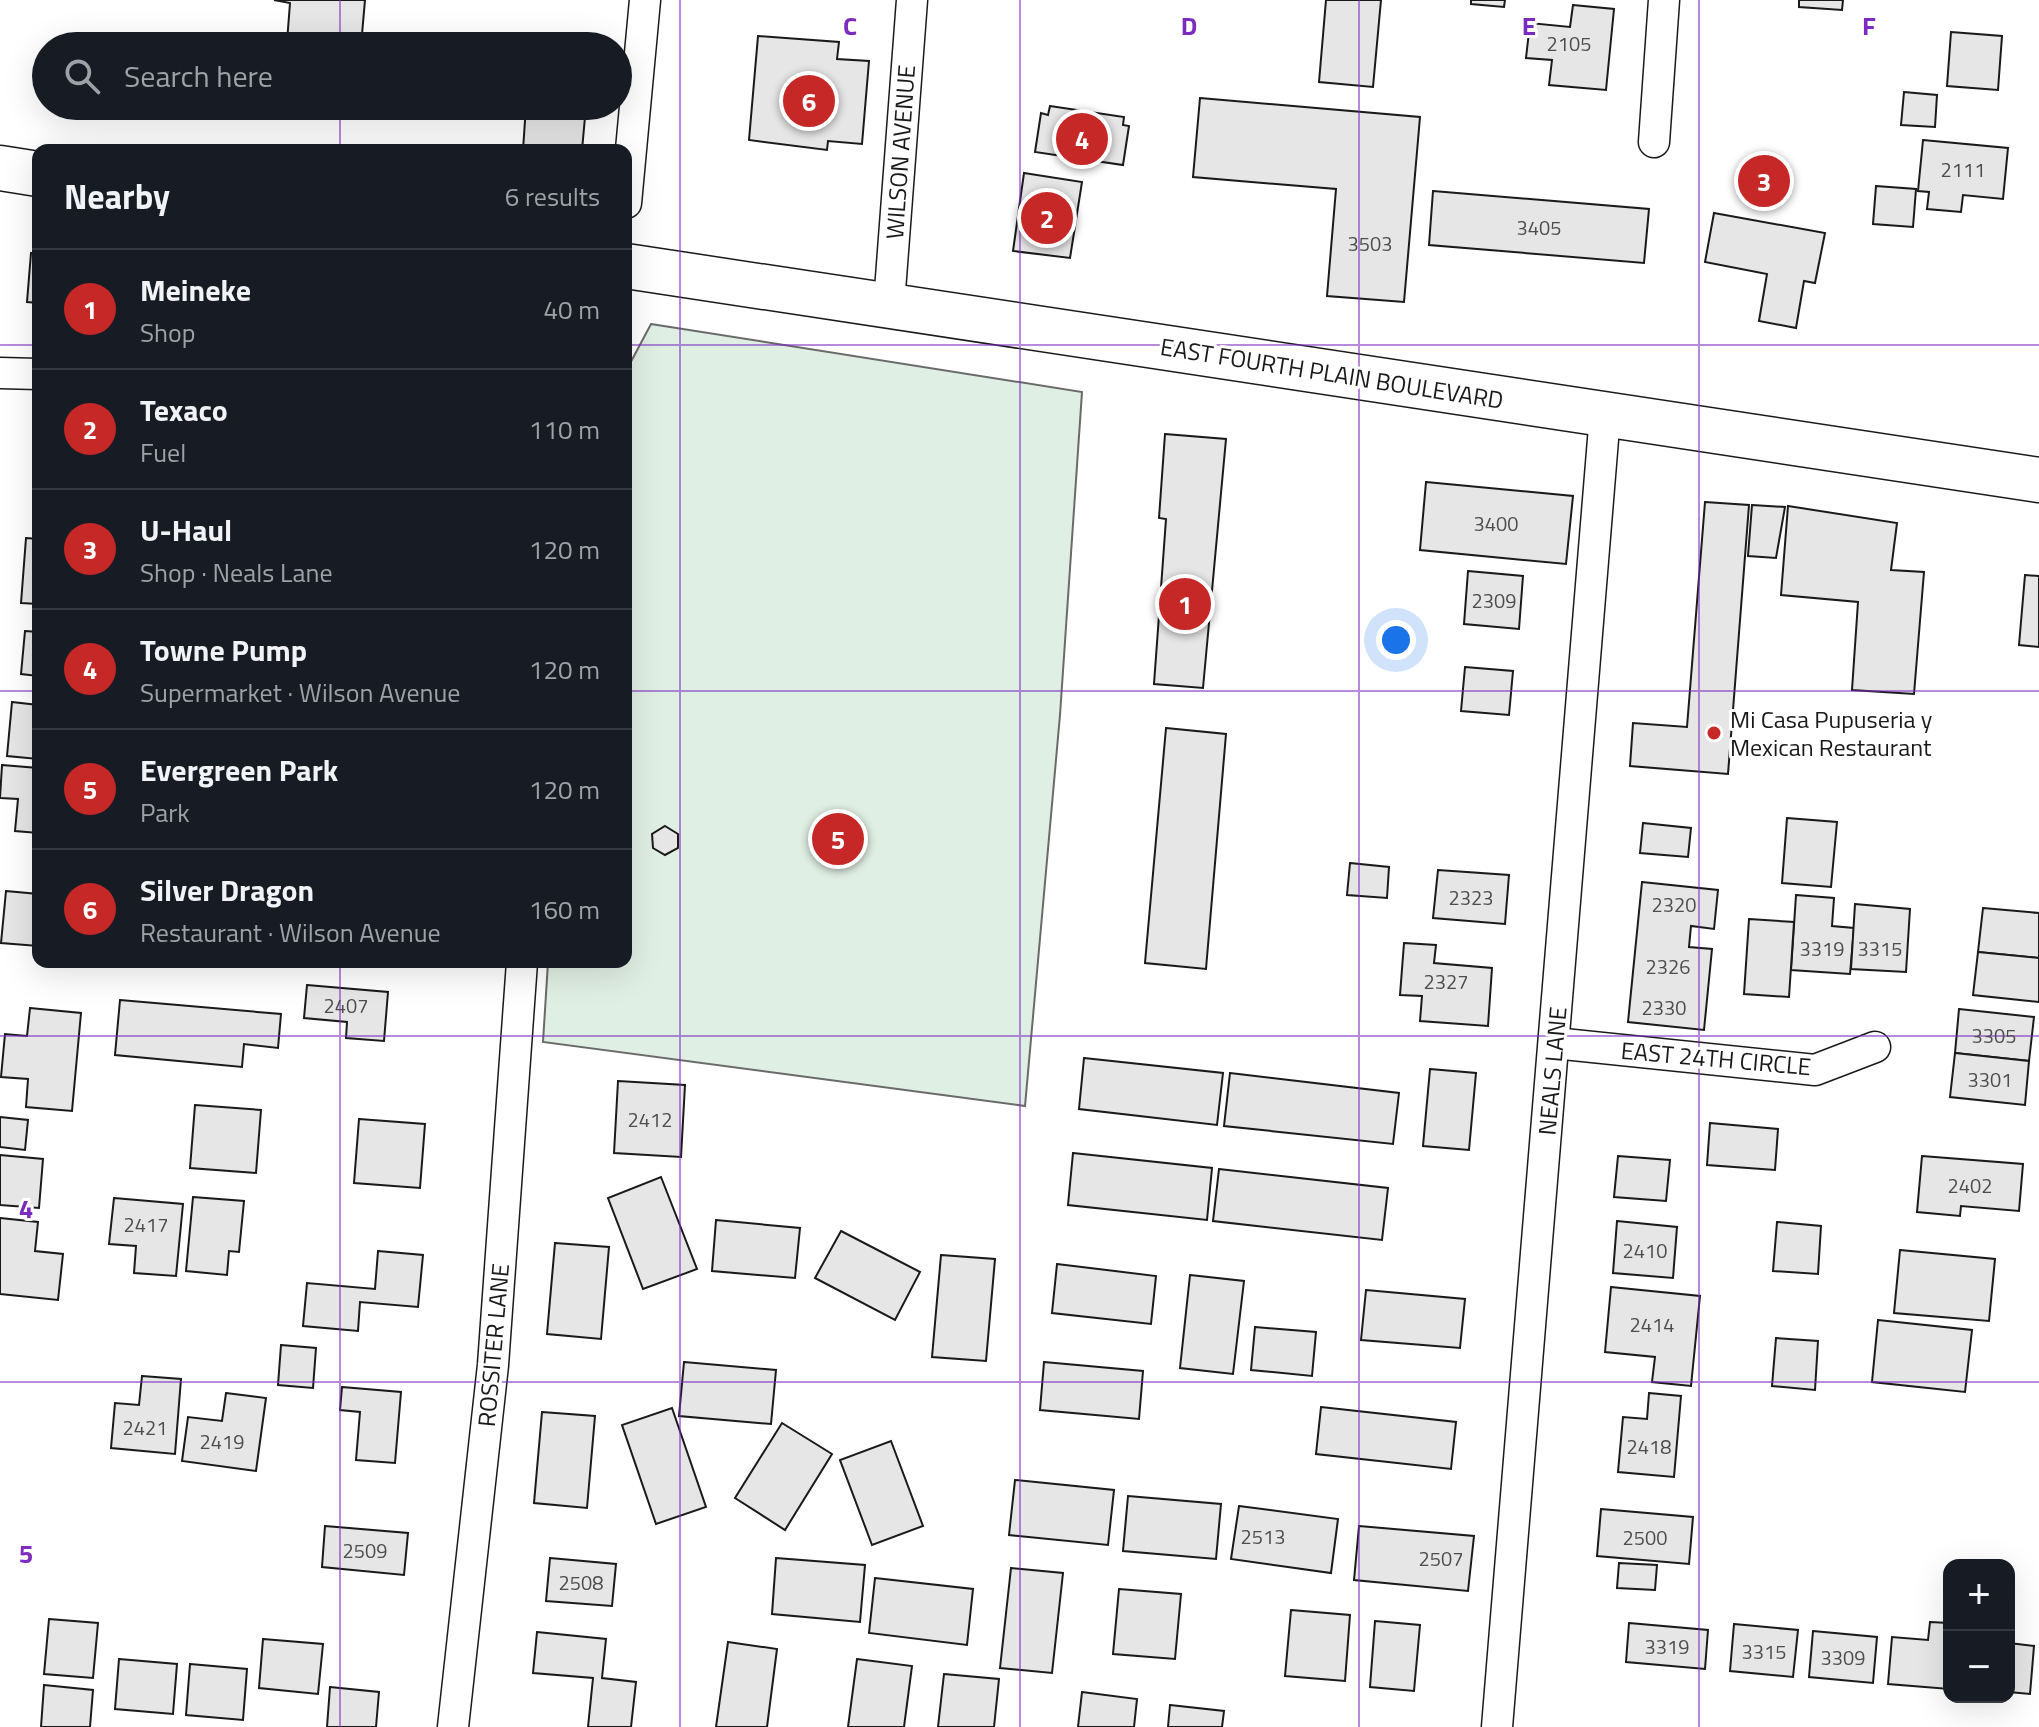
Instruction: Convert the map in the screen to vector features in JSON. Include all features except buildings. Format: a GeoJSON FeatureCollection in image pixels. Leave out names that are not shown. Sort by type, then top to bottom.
{"type":"FeatureCollection","features":[{"type":"Feature","properties":{"kind":"main road"},"geometry":{"type":"LineString","coordinates":[[0,168],[32,173]]}},
{"type":"Feature","properties":{"kind":"main road","name":"EAST FOURTH PLAIN BOULEVARD"},"geometry":{"type":"LineString","coordinates":[[632,267],[2039,480]]}},
{"type":"Feature","properties":{"kind":"street"},"geometry":{"type":"LineString","coordinates":[[632,144],[645,0]]}},
{"type":"Feature","properties":{"kind":"street","name":"WILSON AVENUE"},"geometry":{"type":"LineString","coordinates":[[889,304],[912,0]]}},
{"type":"Feature","properties":{"kind":"street"},"geometry":{"type":"LineString","coordinates":[[1654,142],[1664,0]]}},
{"type":"Feature","properties":{"kind":"street"},"geometry":{"type":"LineString","coordinates":[[0,373],[32,374]]}},
{"type":"Feature","properties":{"kind":"street","name":"NEALS LANE"},"geometry":{"type":"LineString","coordinates":[[1497,1727],[1605,415]]}},
{"type":"Feature","properties":{"kind":"street","name":"ROSSITER LANE"},"geometry":{"type":"LineString","coordinates":[[453,1727],[493,1365],[522,968]]}},
{"type":"Feature","properties":{"kind":"street","name":"EAST 24TH CIRCLE"},"geometry":{"type":"LineString","coordinates":[[1554,1043],[1815,1070],[1875,1047]]}},
{"type":"Feature","properties":{"kind":"green space"},"geometry":{"type":"Polygon","coordinates":[[[651,324],[1082,392],[1060,715],[1025,1106],[543,1042],[548,968],[632,968],[632,360],[651,324]]]}},
{"type":"Feature","properties":{"kind":"place","name":"Silver Dragon"},"geometry":{"type":"Point","coordinates":[809,101]}},
{"type":"Feature","properties":{"kind":"place","name":"Towne Pump"},"geometry":{"type":"Point","coordinates":[1082,139]}},
{"type":"Feature","properties":{"kind":"place","name":"U-Haul"},"geometry":{"type":"Point","coordinates":[1764,181]}},
{"type":"Feature","properties":{"kind":"place","name":"Texaco"},"geometry":{"type":"Point","coordinates":[1047,218]}},
{"type":"Feature","properties":{"kind":"place","name":"Meineke"},"geometry":{"type":"Point","coordinates":[1185,604]}},
{"type":"Feature","properties":{"kind":"place","name":"Mi Casa Pupuseria y Mexican Restaurant"},"geometry":{"type":"Point","coordinates":[1714,733]}},
{"type":"Feature","properties":{"kind":"place","name":"Evergreen Park"},"geometry":{"type":"Point","coordinates":[838,839]}}]}
